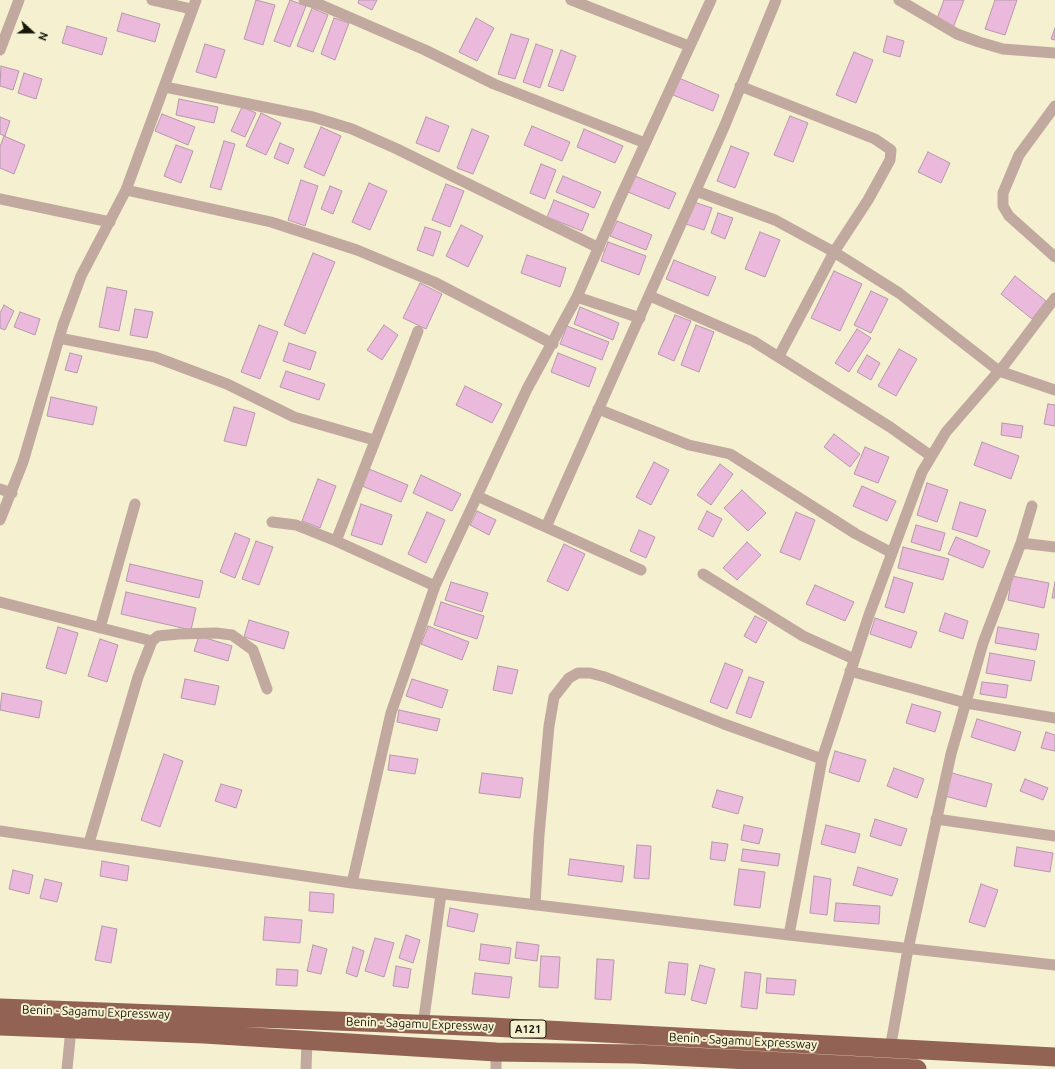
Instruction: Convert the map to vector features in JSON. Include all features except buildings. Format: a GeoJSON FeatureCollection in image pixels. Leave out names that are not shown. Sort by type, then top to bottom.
{"type":"FeatureCollection","features":[{"type":"Feature","properties":{"kind":"highway","name":"Benin - Sagamu Expressway"},"geometry":{"type":"LineString","coordinates":[[0,1008],[423,1024],[1055,1057]]}},
{"type":"Feature","properties":{"kind":"highway","name":"A121"},"geometry":{"type":"LineString","coordinates":[[0,1026],[307,1041],[496,1060],[634,1054],[739,1065],[917,1069]]}},
{"type":"Feature","properties":{"kind":"street"},"geometry":{"type":"LineString","coordinates":[[0,50],[19,0]]}},
{"type":"Feature","properties":{"kind":"street"},"geometry":{"type":"LineString","coordinates":[[0,520],[12,493],[32,434],[59,338],[81,276],[126,190],[166,87],[194,5],[152,0]]}},
{"type":"Feature","properties":{"kind":"street"},"geometry":{"type":"LineString","coordinates":[[304,0],[323,2],[494,84],[645,143]]}},
{"type":"Feature","properties":{"kind":"street"},"geometry":{"type":"LineString","coordinates":[[571,0],[689,46]]}},
{"type":"Feature","properties":{"kind":"street"},"geometry":{"type":"LineString","coordinates":[[352,883],[391,713],[435,586],[528,389],[577,297],[645,143],[711,0]]}},
{"type":"Feature","properties":{"kind":"street"},"geometry":{"type":"LineString","coordinates":[[546,527],[696,191],[776,0]]}},
{"type":"Feature","properties":{"kind":"street"},"geometry":{"type":"LineString","coordinates":[[899,0],[957,34],[979,42],[1003,49],[1055,53]]}},
{"type":"Feature","properties":{"kind":"street"},"geometry":{"type":"LineString","coordinates":[[740,86],[874,139],[890,150],[890,160],[868,200],[834,252],[779,356]]}},
{"type":"Feature","properties":{"kind":"street"},"geometry":{"type":"LineString","coordinates":[[166,87],[313,117],[352,129],[397,149],[599,248]]}},
{"type":"Feature","properties":{"kind":"street"},"geometry":{"type":"LineString","coordinates":[[1055,106],[1019,155],[1003,193],[1003,206],[1009,216],[1055,257]]}},
{"type":"Feature","properties":{"kind":"street"},"geometry":{"type":"LineString","coordinates":[[126,190],[271,222],[358,250],[434,282],[553,344]]}},
{"type":"Feature","properties":{"kind":"street"},"geometry":{"type":"LineString","coordinates":[[696,191],[775,220],[834,252],[899,293],[999,371],[1055,390]]}},
{"type":"Feature","properties":{"kind":"street"},"geometry":{"type":"LineString","coordinates":[[0,199],[110,222]]}},
{"type":"Feature","properties":{"kind":"street"},"geometry":{"type":"LineString","coordinates":[[650,296],[753,341],[890,427],[931,456]]}},
{"type":"Feature","properties":{"kind":"street"},"geometry":{"type":"LineString","coordinates":[[577,297],[640,318]]}},
{"type":"Feature","properties":{"kind":"street"},"geometry":{"type":"LineString","coordinates":[[789,935],[822,759],[854,659],[922,472],[946,432],[999,371],[1055,298]]}},
{"type":"Feature","properties":{"kind":"street"},"geometry":{"type":"LineString","coordinates":[[336,541],[374,440],[418,331]]}},
{"type":"Feature","properties":{"kind":"street"},"geometry":{"type":"LineString","coordinates":[[59,338],[155,357],[227,384],[294,417],[374,440]]}},
{"type":"Feature","properties":{"kind":"street"},"geometry":{"type":"LineString","coordinates":[[598,409],[689,445],[730,454],[856,534],[892,553]]}},
{"type":"Feature","properties":{"kind":"street"},"geometry":{"type":"LineString","coordinates":[[0,489],[12,493]]}},
{"type":"Feature","properties":{"kind":"street"},"geometry":{"type":"LineString","coordinates":[[477,496],[641,570]]}},
{"type":"Feature","properties":{"kind":"street"},"geometry":{"type":"LineString","coordinates":[[100,628],[135,504]]}},
{"type":"Feature","properties":{"kind":"street"},"geometry":{"type":"LineString","coordinates":[[890,1049],[908,949],[950,754],[983,643],[1021,543],[1032,506]]}},
{"type":"Feature","properties":{"kind":"street"},"geometry":{"type":"LineString","coordinates":[[272,522],[296,525],[336,541],[435,586]]}},
{"type":"Feature","properties":{"kind":"street"},"geometry":{"type":"LineString","coordinates":[[1021,543],[1055,547]]}},
{"type":"Feature","properties":{"kind":"street"},"geometry":{"type":"LineString","coordinates":[[703,574],[804,636],[854,659]]}},
{"type":"Feature","properties":{"kind":"street"},"geometry":{"type":"LineString","coordinates":[[0,602],[152,641]]}},
{"type":"Feature","properties":{"kind":"street"},"geometry":{"type":"LineString","coordinates":[[89,843],[138,677],[152,641],[158,636],[179,634],[216,633],[232,635],[253,650],[267,689]]}},
{"type":"Feature","properties":{"kind":"street"},"geometry":{"type":"LineString","coordinates":[[850,671],[966,703],[1055,718]]}},
{"type":"Feature","properties":{"kind":"street"},"geometry":{"type":"LineString","coordinates":[[535,905],[549,726],[554,697],[569,678],[578,673],[590,673],[605,677],[724,724],[822,759]]}},
{"type":"Feature","properties":{"kind":"street"},"geometry":{"type":"LineString","coordinates":[[936,820],[1055,836]]}},
{"type":"Feature","properties":{"kind":"street"},"geometry":{"type":"LineString","coordinates":[[0,830],[352,883],[1055,965]]}},
{"type":"Feature","properties":{"kind":"street"},"geometry":{"type":"LineString","coordinates":[[423,1024],[441,894]]}},
{"type":"Feature","properties":{"kind":"street"},"geometry":{"type":"LineString","coordinates":[[67,1069],[71,1029]]}},
{"type":"Feature","properties":{"kind":"street"},"geometry":{"type":"LineString","coordinates":[[306,1069],[307,1041]]}}]}
